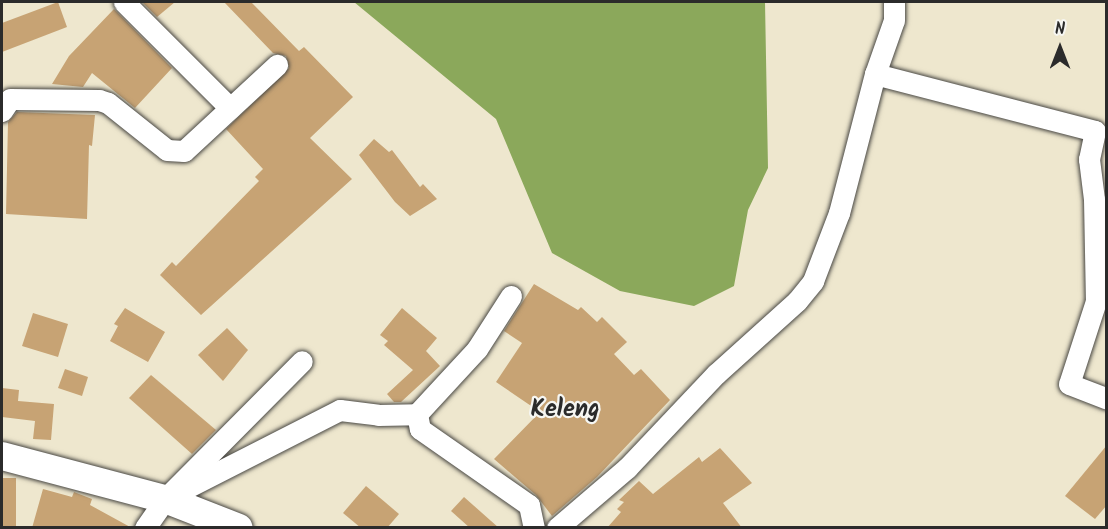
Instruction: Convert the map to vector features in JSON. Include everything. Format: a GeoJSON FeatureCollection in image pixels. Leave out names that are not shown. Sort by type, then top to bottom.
{"type":"FeatureCollection","features":[{"type":"Feature","properties":{"kind":"main road"},"geometry":{"type":"LineString","coordinates":[[2,456],[165,499],[238,528]]}},
{"type":"Feature","properties":{"kind":"street"},"geometry":{"type":"LineString","coordinates":[[124,2],[230,108]]}},
{"type":"Feature","properties":{"kind":"street"},"geometry":{"type":"LineString","coordinates":[[557,528],[627,468],[813,281],[839,213],[875,74],[894,20],[894,2]]}},
{"type":"Feature","properties":{"kind":"street"},"geometry":{"type":"LineString","coordinates":[[2,111],[10,99],[99,100],[108,103],[174,152],[184,151],[276,65]]}},
{"type":"Feature","properties":{"kind":"street"},"geometry":{"type":"LineString","coordinates":[[875,74],[1095,131],[1089,159],[1094,199],[1096,301],[1069,384],[1107,398]]}},
{"type":"Feature","properties":{"kind":"street"},"geometry":{"type":"LineString","coordinates":[[165,499],[340,410],[378,415],[417,414],[477,350],[511,296]]}},
{"type":"Feature","properties":{"kind":"street"},"geometry":{"type":"LineString","coordinates":[[145,528],[165,499],[302,361]]}},
{"type":"Feature","properties":{"kind":"street"},"geometry":{"type":"LineString","coordinates":[[417,414],[420,429],[529,505],[534,528]]}},
{"type":"Feature","properties":{"kind":"green space"},"geometry":{"type":"Polygon","coordinates":[[[354,2],[765,2],[768,168],[748,210],[734,286],[694,306],[620,291],[552,253],[496,119],[354,2]]]}},
{"type":"Feature","properties":{"kind":"building"},"geometry":{"type":"Polygon","coordinates":[[[58,2],[67,27],[2,52],[2,23],[58,2]]]}},
{"type":"Feature","properties":{"kind":"building"},"geometry":{"type":"Polygon","coordinates":[[[142,2],[175,2],[157,17],[142,2]]]}},
{"type":"Feature","properties":{"kind":"building"},"geometry":{"type":"Polygon","coordinates":[[[224,2],[251,2],[299,51],[304,47],[353,97],[310,138],[352,179],[201,315],[160,275],[172,262],[176,266],[259,181],[255,177],[263,169],[226,129],[289,68],[286,56],[273,53],[224,2]]]}},
{"type":"Feature","properties":{"kind":"building"},"geometry":{"type":"Polygon","coordinates":[[[114,9],[172,68],[135,108],[92,73],[83,87],[52,84],[69,56],[114,9]]]}},
{"type":"Feature","properties":{"kind":"building"},"geometry":{"type":"Polygon","coordinates":[[[17,112],[95,115],[92,146],[89,145],[87,219],[6,214],[8,122],[17,112]]]}},
{"type":"Feature","properties":{"kind":"building"},"geometry":{"type":"Polygon","coordinates":[[[374,139],[389,152],[392,150],[420,187],[423,184],[437,199],[410,216],[395,202],[359,155],[374,139]]]}},
{"type":"Feature","properties":{"kind":"building"},"geometry":{"type":"Polygon","coordinates":[[[534,284],[578,310],[581,307],[597,322],[602,317],[627,342],[614,354],[634,375],[641,369],[670,400],[597,477],[552,516],[536,495],[494,459],[540,412],[496,382],[522,343],[504,331],[534,284]]]}},
{"type":"Feature","properties":{"kind":"building"},"geometry":{"type":"Polygon","coordinates":[[[125,308],[165,332],[148,362],[110,341],[118,326],[114,324],[125,308]]]}},
{"type":"Feature","properties":{"kind":"building"},"geometry":{"type":"Polygon","coordinates":[[[402,308],[437,338],[426,351],[440,366],[401,402],[394,402],[387,394],[413,370],[384,345],[388,341],[380,335],[402,308]]]}},
{"type":"Feature","properties":{"kind":"building"},"geometry":{"type":"Polygon","coordinates":[[[33,313],[68,324],[58,357],[22,346],[33,313]]]}},
{"type":"Feature","properties":{"kind":"building"},"geometry":{"type":"Polygon","coordinates":[[[227,328],[248,350],[223,381],[198,355],[227,328]]]}},
{"type":"Feature","properties":{"kind":"building"},"geometry":{"type":"Polygon","coordinates":[[[65,369],[88,377],[82,396],[58,388],[65,369]]]}},
{"type":"Feature","properties":{"kind":"building"},"geometry":{"type":"Polygon","coordinates":[[[151,375],[216,430],[192,454],[129,398],[151,375]]]}},
{"type":"Feature","properties":{"kind":"building"},"geometry":{"type":"Polygon","coordinates":[[[2,388],[19,390],[18,401],[54,404],[51,440],[33,439],[35,421],[2,417],[2,388]]]}},
{"type":"Feature","properties":{"kind":"building"},"geometry":{"type":"Polygon","coordinates":[[[1107,445],[1107,505],[1095,519],[1065,496],[1107,445]]]}},
{"type":"Feature","properties":{"kind":"building"},"geometry":{"type":"Polygon","coordinates":[[[720,448],[752,483],[723,503],[742,528],[607,528],[621,512],[617,509],[624,502],[619,500],[639,481],[653,494],[699,457],[702,462],[720,448]]]}},
{"type":"Feature","properties":{"kind":"building"},"geometry":{"type":"Polygon","coordinates":[[[2,478],[16,478],[16,528],[2,528],[2,478]]]}},
{"type":"Feature","properties":{"kind":"building"},"geometry":{"type":"Polygon","coordinates":[[[366,486],[399,514],[387,528],[361,528],[343,513],[366,486]]]}},
{"type":"Feature","properties":{"kind":"building"},"geometry":{"type":"Polygon","coordinates":[[[43,489],[72,497],[74,492],[92,499],[90,505],[132,528],[32,528],[43,489]]]}},
{"type":"Feature","properties":{"kind":"building"},"geometry":{"type":"Polygon","coordinates":[[[464,497],[499,528],[470,528],[451,511],[464,497]]]}},
{"type":"Feature","properties":{"kind":"district","name":"Keleng"},"geometry":{"type":"Point","coordinates":[565,410]}}]}
